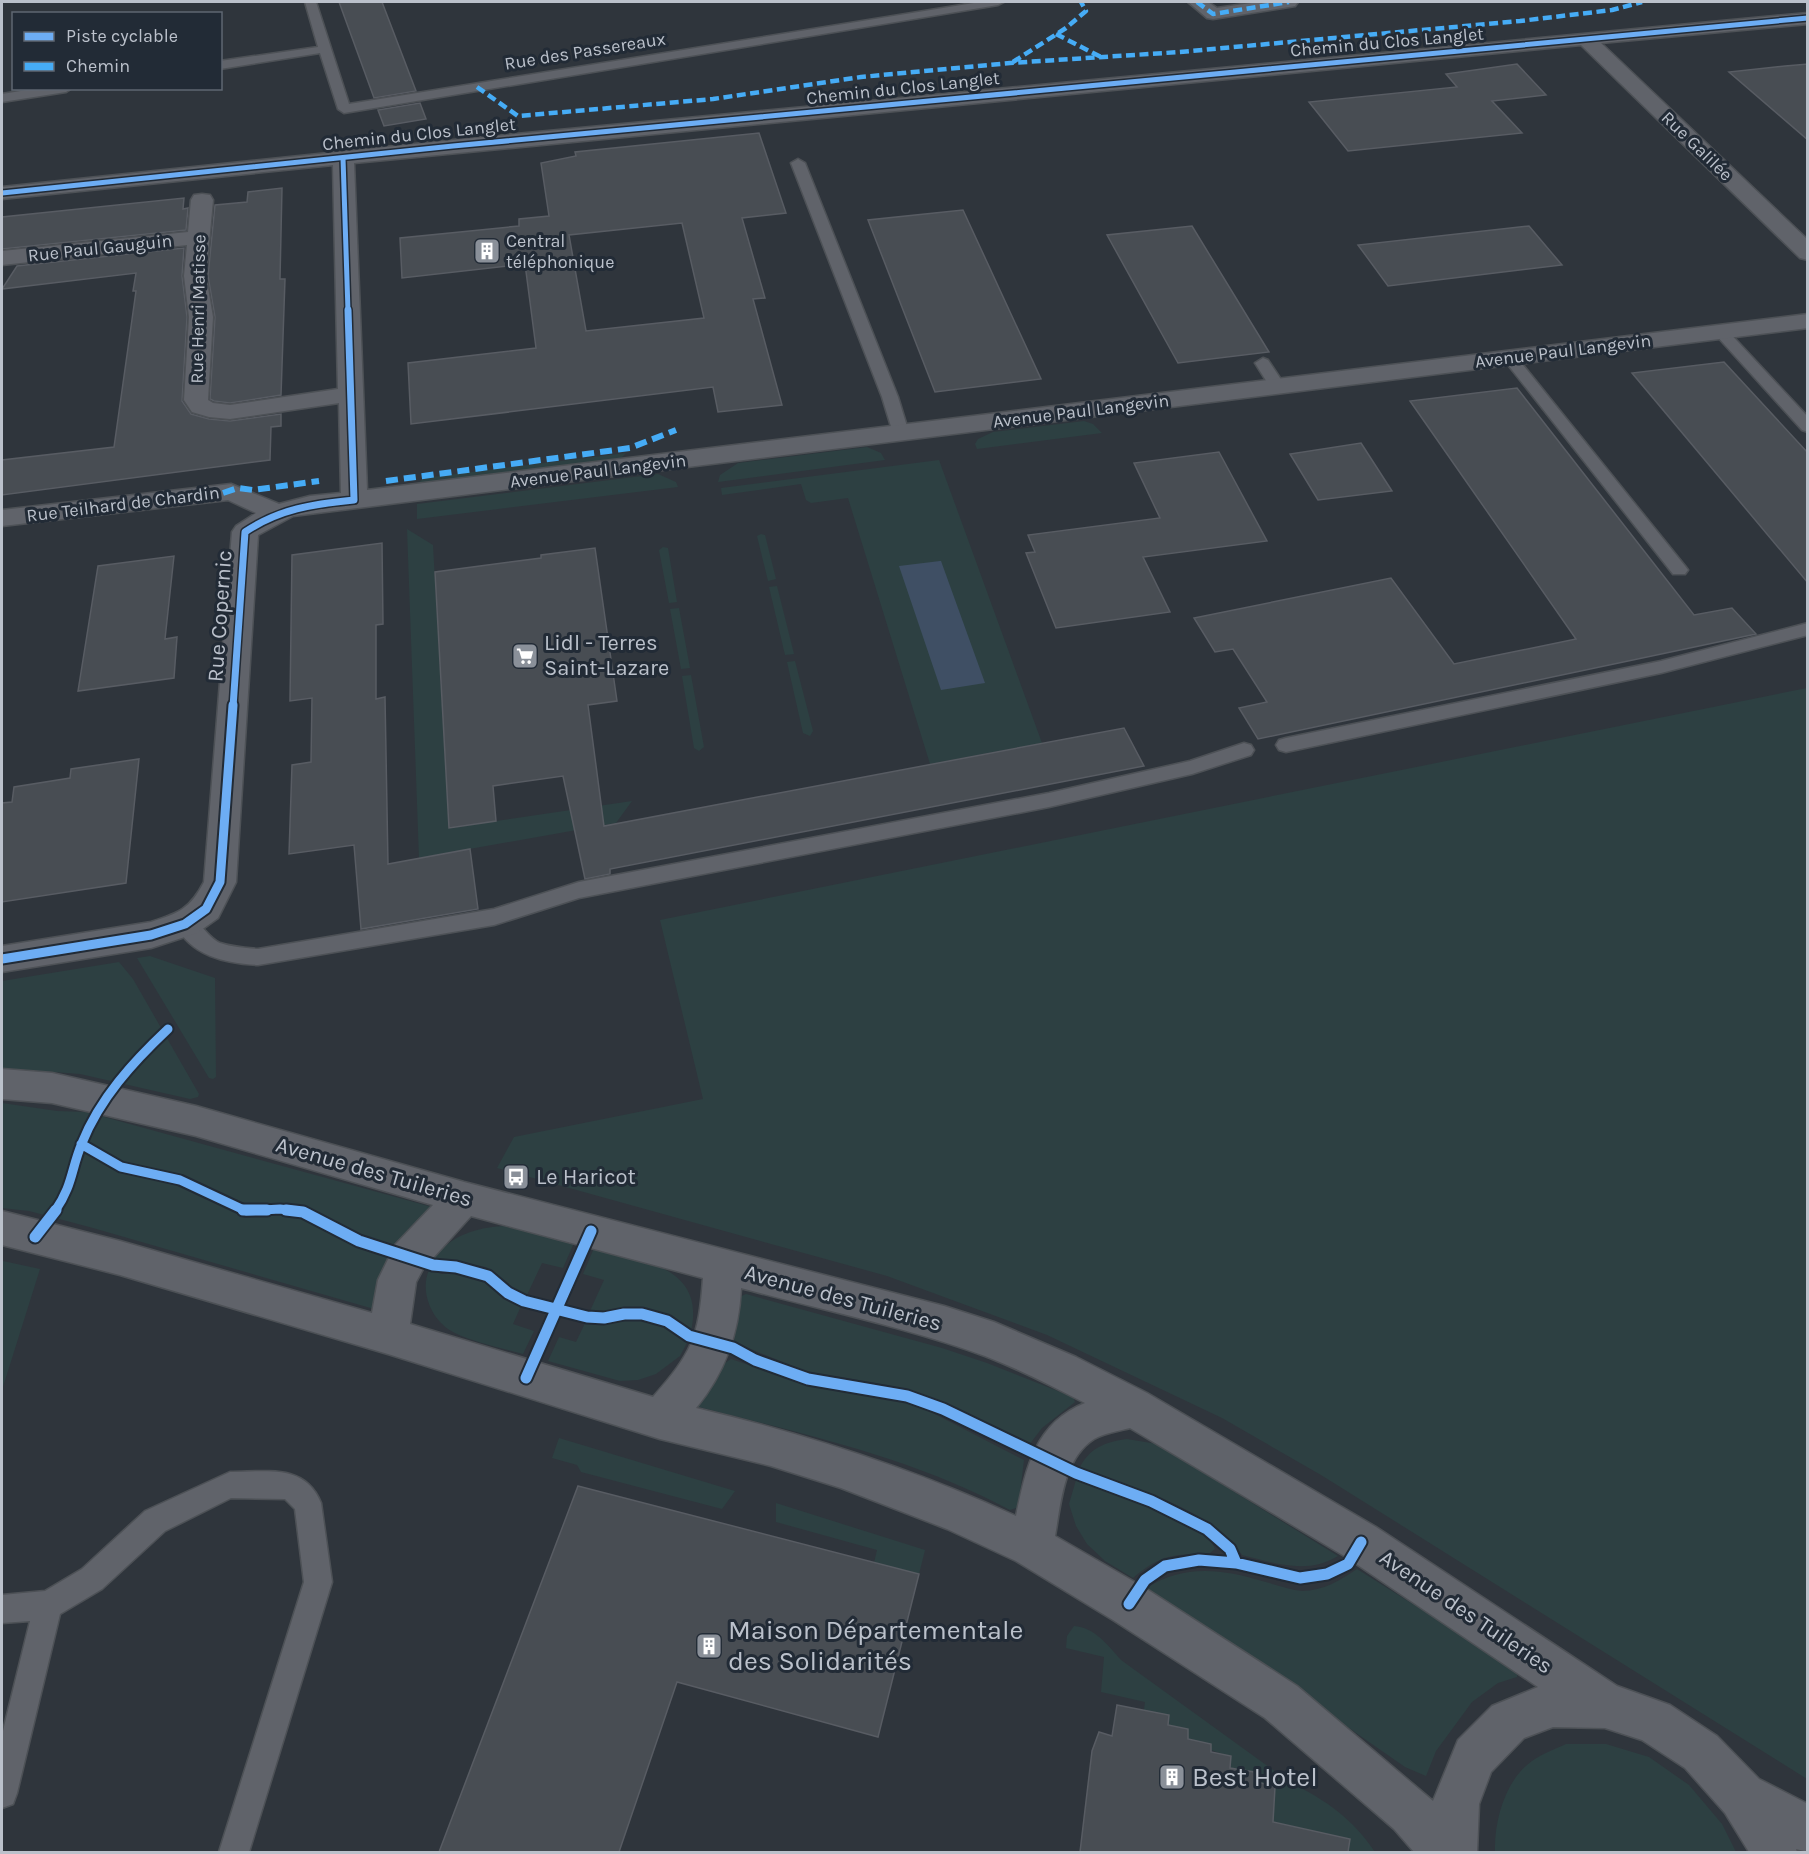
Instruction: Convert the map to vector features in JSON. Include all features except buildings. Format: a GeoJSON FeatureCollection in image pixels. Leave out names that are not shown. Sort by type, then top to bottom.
{"type":"FeatureCollection","features":[{"type":"Feature","properties":{"kind":"street"},"geometry":{"type":"LineString","coordinates":[[1197,2],[1213,14],[1289,2]]}},
{"type":"Feature","properties":{"kind":"street","name":"Chemin du Clos Langlet"},"geometry":{"type":"LineString","coordinates":[[2,193],[343,158],[1808,18]]}},
{"type":"Feature","properties":{"kind":"street","name":"Rue Galilée"},"geometry":{"type":"LineString","coordinates":[[1586,39],[1808,253]]}},
{"type":"Feature","properties":{"kind":"street"},"geometry":{"type":"LineString","coordinates":[[343,158],[354,500]]}},
{"type":"Feature","properties":{"kind":"street","name":"Rue Henri Matisse"},"geometry":{"type":"LineString","coordinates":[[202,200],[195,276],[201,317],[196,400],[201,407],[230,412],[352,394]]}},
{"type":"Feature","properties":{"kind":"street","name":"Rue Paul Gauguin"},"geometry":{"type":"LineString","coordinates":[[2,258],[199,237]]}},
{"type":"Feature","properties":{"kind":"street","name":"Avenue Paul Langevin"},"geometry":{"type":"LineString","coordinates":[[354,500],[1808,321]]}},
{"type":"Feature","properties":{"kind":"street","name":"Rue Teilhard de Chardin"},"geometry":{"type":"LineString","coordinates":[[2,518],[231,492],[276,512]]}},
{"type":"Feature","properties":{"kind":"street","name":"Rue Copernic"},"geometry":{"type":"LineString","coordinates":[[2,959],[151,935],[185,924],[206,909],[220,882],[245,532],[276,512],[304,505],[354,500]]}},
{"type":"Feature","properties":{"kind":"street","name":"Avenue des Tuileries"},"geometry":{"type":"LineString","coordinates":[[2,1084],[52,1088],[196,1121],[464,1198],[944,1324],[994,1341],[1062,1370],[1133,1407],[1361,1542],[1605,1705]]}},
{"type":"Feature","properties":{"kind":"street"},"geometry":{"type":"LineString","coordinates":[[387,1336],[397,1280],[409,1257],[464,1198]]}},
{"type":"Feature","properties":{"kind":"street"},"geometry":{"type":"LineString","coordinates":[[2,1228],[120,1258],[660,1419],[771,1446],[841,1468],[957,1511],[1031,1546],[1129,1604],[1281,1702],[1411,1812],[1445,1852]]}},
{"type":"Feature","properties":{"kind":"street"},"geometry":{"type":"LineString","coordinates":[[660,1419],[697,1376],[714,1343],[720,1317],[723,1266]]}},
{"type":"Feature","properties":{"kind":"street"},"geometry":{"type":"LineString","coordinates":[[1031,1546],[1051,1461],[1063,1441],[1079,1426],[1133,1407]]}},
{"type":"Feature","properties":{"kind":"street"},"geometry":{"type":"LineString","coordinates":[[1453,1852],[1455,1804],[1474,1756],[1508,1722],[1553,1704],[1605,1705],[1654,1721],[1701,1752],[1742,1796],[1768,1837],[1773,1852]]}},
{"type":"Feature","properties":{"kind":"street"},"geometry":{"type":"LineString","coordinates":[[1742,1796],[1808,1830]]}},
{"type":"Feature","properties":{"kind":"lane"},"geometry":{"type":"LineString","coordinates":[[222,65],[326,49],[310,2]]}},
{"type":"Feature","properties":{"kind":"lane","name":"Rue des Passereaux"},"geometry":{"type":"LineString","coordinates":[[326,49],[344,109],[998,2]]}},
{"type":"Feature","properties":{"kind":"lane"},"geometry":{"type":"LineString","coordinates":[[2,98],[53,90]]}},
{"type":"Feature","properties":{"kind":"lane"},"geometry":{"type":"LineString","coordinates":[[798,163],[892,402],[901,433]]}},
{"type":"Feature","properties":{"kind":"lane"},"geometry":{"type":"LineString","coordinates":[[1720,331],[1808,427]]}},
{"type":"Feature","properties":{"kind":"lane"},"geometry":{"type":"LineString","coordinates":[[1510,358],[1679,570]]}},
{"type":"Feature","properties":{"kind":"lane"},"geometry":{"type":"LineString","coordinates":[[1263,363],[1278,387]]}},
{"type":"Feature","properties":{"kind":"lane"},"geometry":{"type":"LineString","coordinates":[[1286,745],[1661,666],[1808,629]]}},
{"type":"Feature","properties":{"kind":"lane"},"geometry":{"type":"LineString","coordinates":[[185,924],[210,948],[234,955],[258,957],[494,917],[579,890],[1049,800],[1192,767],[1244,750]]}},
{"type":"Feature","properties":{"kind":"lane"},"geometry":{"type":"LineString","coordinates":[[2,1609],[48,1605],[92,1579],[155,1521],[230,1485],[291,1486],[308,1503],[318,1582],[234,1852]]}},
{"type":"Feature","properties":{"kind":"lane"},"geometry":{"type":"LineString","coordinates":[[2,1793],[48,1605]]}},
{"type":"Feature","properties":{"kind":"shaded area"},"geometry":{"type":"Polygon","coordinates":[[[1084,421],[1093,424],[1102,433],[977,449],[975,444],[978,439],[993,432],[1084,421]]]}},
{"type":"Feature","properties":{"kind":"shaded area"},"geometry":{"type":"Polygon","coordinates":[[[867,447],[881,453],[885,460],[718,482],[720,475],[738,463],[867,447]]]}},
{"type":"Feature","properties":{"kind":"shaded area"},"geometry":{"type":"Polygon","coordinates":[[[626,453],[621,458],[418,483],[424,478],[626,453]]]}},
{"type":"Feature","properties":{"kind":"shaded area"},"geometry":{"type":"Polygon","coordinates":[[[939,460],[1042,743],[930,764],[848,498],[811,503],[806,500],[801,484],[722,495],[721,488],[939,460]]]}},
{"type":"Feature","properties":{"kind":"shaded area"},"geometry":{"type":"Polygon","coordinates":[[[658,474],[676,482],[678,487],[417,519],[417,504],[658,474]]]}},
{"type":"Feature","properties":{"kind":"shaded area"},"geometry":{"type":"Polygon","coordinates":[[[407,529],[433,545],[449,828],[632,801],[616,823],[419,858],[407,529]]]}},
{"type":"Feature","properties":{"kind":"shaded area"},"geometry":{"type":"Polygon","coordinates":[[[765,535],[776,579],[768,581],[757,536],[765,535]]]}},
{"type":"Feature","properties":{"kind":"shaded area"},"geometry":{"type":"Polygon","coordinates":[[[663,547],[668,548],[677,602],[669,603],[659,550],[663,547]]]}},
{"type":"Feature","properties":{"kind":"shaded area"},"geometry":{"type":"Polygon","coordinates":[[[777,586],[794,654],[785,655],[769,587],[777,586]]]}},
{"type":"Feature","properties":{"kind":"shaded area"},"geometry":{"type":"Polygon","coordinates":[[[679,608],[690,668],[681,669],[670,609],[679,608]]]}},
{"type":"Feature","properties":{"kind":"shaded area"},"geometry":{"type":"Polygon","coordinates":[[[795,661],[813,731],[810,736],[803,733],[787,662],[795,661]]]}},
{"type":"Feature","properties":{"kind":"shaded area"},"geometry":{"type":"Polygon","coordinates":[[[691,675],[704,747],[699,751],[694,748],[682,676],[691,675]]]}},
{"type":"Feature","properties":{"kind":"shaded area"},"geometry":{"type":"Polygon","coordinates":[[[1807,688],[1807,1779],[1321,1475],[1222,1418],[1047,1335],[887,1276],[497,1168],[514,1137],[703,1099],[660,920],[1807,688]]]}},
{"type":"Feature","properties":{"kind":"shaded area"},"geometry":{"type":"Polygon","coordinates":[[[150,956],[215,978],[216,1077],[213,1079],[209,1078],[137,958],[150,956]]]}},
{"type":"Feature","properties":{"kind":"shaded area"},"geometry":{"type":"Polygon","coordinates":[[[119,962],[133,979],[199,1094],[198,1097],[190,1099],[80,1074],[2,1068],[2,981],[119,962]]]}},
{"type":"Feature","properties":{"kind":"shaded area"},"geometry":{"type":"Polygon","coordinates":[[[2,1103],[57,1111],[86,1112],[432,1207],[409,1228],[397,1245],[374,1309],[93,1228],[29,1211],[2,1208],[2,1103]]]}},
{"type":"Feature","properties":{"kind":"shaded area"},"geometry":{"type":"Polygon","coordinates":[[[503,1226],[574,1243],[563,1268],[542,1263],[527,1295],[507,1286],[486,1267],[434,1258],[456,1238],[474,1231],[503,1226]]]}},
{"type":"Feature","properties":{"kind":"shaded area"},"geometry":{"type":"Polygon","coordinates":[[[594,1248],[649,1262],[679,1279],[689,1292],[693,1309],[691,1331],[669,1316],[641,1308],[604,1312],[590,1311],[604,1280],[583,1274],[594,1248]]]}},
{"type":"Feature","properties":{"kind":"shaded area"},"geometry":{"type":"Polygon","coordinates":[[[2,1261],[40,1269],[2,1390],[2,1261]]]}},
{"type":"Feature","properties":{"kind":"shaded area"},"geometry":{"type":"Polygon","coordinates":[[[429,1270],[442,1274],[458,1272],[482,1279],[500,1296],[521,1306],[513,1324],[534,1331],[523,1354],[471,1340],[455,1333],[440,1322],[434,1315],[427,1297],[426,1279],[429,1270]]]}},
{"type":"Feature","properties":{"kind":"shaded area"},"geometry":{"type":"Polygon","coordinates":[[[746,1294],[942,1348],[1073,1397],[1075,1402],[1042,1428],[1029,1445],[921,1394],[887,1385],[804,1371],[734,1342],[737,1298],[746,1294]]]}},
{"type":"Feature","properties":{"kind":"shaded area"},"geometry":{"type":"Polygon","coordinates":[[[638,1319],[660,1325],[688,1341],[680,1356],[656,1374],[638,1380],[620,1381],[548,1361],[559,1337],[576,1342],[586,1321],[602,1323],[638,1319]]]}},
{"type":"Feature","properties":{"kind":"shaded area"},"geometry":{"type":"Polygon","coordinates":[[[731,1359],[807,1385],[887,1396],[921,1407],[1024,1460],[1019,1502],[1016,1508],[1010,1510],[936,1476],[858,1449],[699,1407],[696,1404],[725,1363],[731,1359]]]}},
{"type":"Feature","properties":{"kind":"shaded area"},"geometry":{"type":"Polygon","coordinates":[[[559,1438],[735,1491],[722,1509],[581,1472],[577,1465],[552,1458],[559,1438]]]}},
{"type":"Feature","properties":{"kind":"shaded area"},"geometry":{"type":"Polygon","coordinates":[[[1127,1439],[1157,1444],[1338,1556],[1315,1565],[1291,1566],[1242,1555],[1228,1538],[1190,1512],[1145,1492],[1079,1469],[1098,1447],[1127,1439]]]}},
{"type":"Feature","properties":{"kind":"shaded area"},"geometry":{"type":"Polygon","coordinates":[[[1076,1480],[1175,1517],[1207,1538],[1215,1549],[1210,1553],[1169,1557],[1152,1564],[1133,1578],[1105,1561],[1087,1544],[1076,1526],[1069,1504],[1076,1480]]]}},
{"type":"Feature","properties":{"kind":"shaded area"},"geometry":{"type":"Polygon","coordinates":[[[776,1503],[925,1550],[919,1574],[874,1563],[877,1550],[776,1522],[776,1503]]]}},
{"type":"Feature","properties":{"kind":"shaded area"},"geometry":{"type":"Polygon","coordinates":[[[1357,1569],[1518,1670],[1517,1677],[1498,1683],[1472,1702],[1436,1751],[1426,1776],[1405,1767],[1147,1588],[1174,1575],[1203,1571],[1232,1574],[1292,1589],[1310,1591],[1331,1584],[1357,1569]]]}},
{"type":"Feature","properties":{"kind":"shaded area"},"geometry":{"type":"Polygon","coordinates":[[[1074,1626],[1094,1633],[1121,1660],[1291,1783],[1316,1796],[1338,1812],[1358,1830],[1375,1852],[1340,1852],[1321,1848],[1273,1822],[1275,1787],[1254,1781],[1254,1772],[1230,1768],[1231,1756],[1207,1748],[1175,1731],[1144,1710],[1145,1702],[1101,1692],[1104,1657],[1066,1648],[1067,1636],[1074,1626]]]}},
{"type":"Feature","properties":{"kind":"shaded area"},"geometry":{"type":"Polygon","coordinates":[[[1566,1744],[1606,1744],[1649,1757],[1689,1785],[1722,1824],[1736,1852],[1495,1852],[1499,1815],[1508,1790],[1515,1779],[1532,1761],[1566,1744]]]}},
{"type":"Feature","properties":{"kind":"water"},"geometry":{"type":"Polygon","coordinates":[[[941,561],[985,683],[941,690],[899,566],[941,561]]]}},
{"type":"Feature","properties":{"kind":"marked path"},"geometry":{"type":"LineString","coordinates":[[1013,62],[1066,28],[1086,11],[1081,2]]}},
{"type":"Feature","properties":{"kind":"marked path"},"geometry":{"type":"LineString","coordinates":[[1197,2],[1213,14],[1289,2]]}},
{"type":"Feature","properties":{"kind":"marked path"},"geometry":{"type":"LineString","coordinates":[[477,87],[518,116],[713,99],[861,77],[1010,63],[1180,52],[1520,21],[1612,10],[1642,2]]}},
{"type":"Feature","properties":{"kind":"marked path"},"geometry":{"type":"LineString","coordinates":[[1056,34],[1101,57]]}},
{"type":"Feature","properties":{"kind":"marked path"},"geometry":{"type":"LineString","coordinates":[[386,481],[630,448],[676,430]]}},
{"type":"Feature","properties":{"kind":"marked path"},"geometry":{"type":"LineString","coordinates":[[223,493],[238,488],[253,490],[319,481]]}},
{"type":"Feature","properties":{"kind":"cycle path"},"geometry":{"type":"LineString","coordinates":[[2,193],[453,146],[1808,18]]}},
{"type":"Feature","properties":{"kind":"cycle path"},"geometry":{"type":"LineString","coordinates":[[2,959],[151,935],[185,924],[206,909],[220,882],[245,532],[271,516],[297,507],[354,500],[343,158]]}},
{"type":"Feature","properties":{"kind":"cycle path"},"geometry":{"type":"LineString","coordinates":[[35,1237],[55,1212],[68,1190],[82,1143],[98,1110],[130,1067],[168,1029]]}},
{"type":"Feature","properties":{"kind":"cycle path"},"geometry":{"type":"LineString","coordinates":[[81,1144],[121,1167],[180,1180],[246,1211],[280,1209],[303,1212],[359,1241],[433,1265],[456,1267],[488,1276],[508,1293],[524,1301],[587,1317],[604,1318],[624,1314],[642,1314],[667,1321],[689,1336],[733,1348],[755,1360],[808,1379],[907,1396],[943,1409],[1076,1473],[1151,1501],[1207,1529],[1230,1549],[1236,1563]]}},
{"type":"Feature","properties":{"kind":"cycle path"},"geometry":{"type":"LineString","coordinates":[[526,1378],[591,1231]]}},
{"type":"Feature","properties":{"kind":"cycle path"},"geometry":{"type":"LineString","coordinates":[[1129,1604],[1145,1580],[1165,1566],[1199,1560],[1236,1563],[1300,1578],[1327,1574],[1348,1564],[1361,1542]]}},
{"type":"Feature","properties":{"kind":"place","name":"Central téléphonique"},"geometry":{"type":"Point","coordinates":[487,251]}},
{"type":"Feature","properties":{"kind":"place","name":"Lidl - Terres Saint-Lazare"},"geometry":{"type":"Point","coordinates":[525,656]}},
{"type":"Feature","properties":{"kind":"place","name":"Le Haricot"},"geometry":{"type":"Point","coordinates":[516,1177]}},
{"type":"Feature","properties":{"kind":"place","name":"Maison Départementale des Solidarités"},"geometry":{"type":"Point","coordinates":[709,1646]}},
{"type":"Feature","properties":{"kind":"place","name":"Best Hotel"},"geometry":{"type":"Point","coordinates":[1172,1777]}}]}
